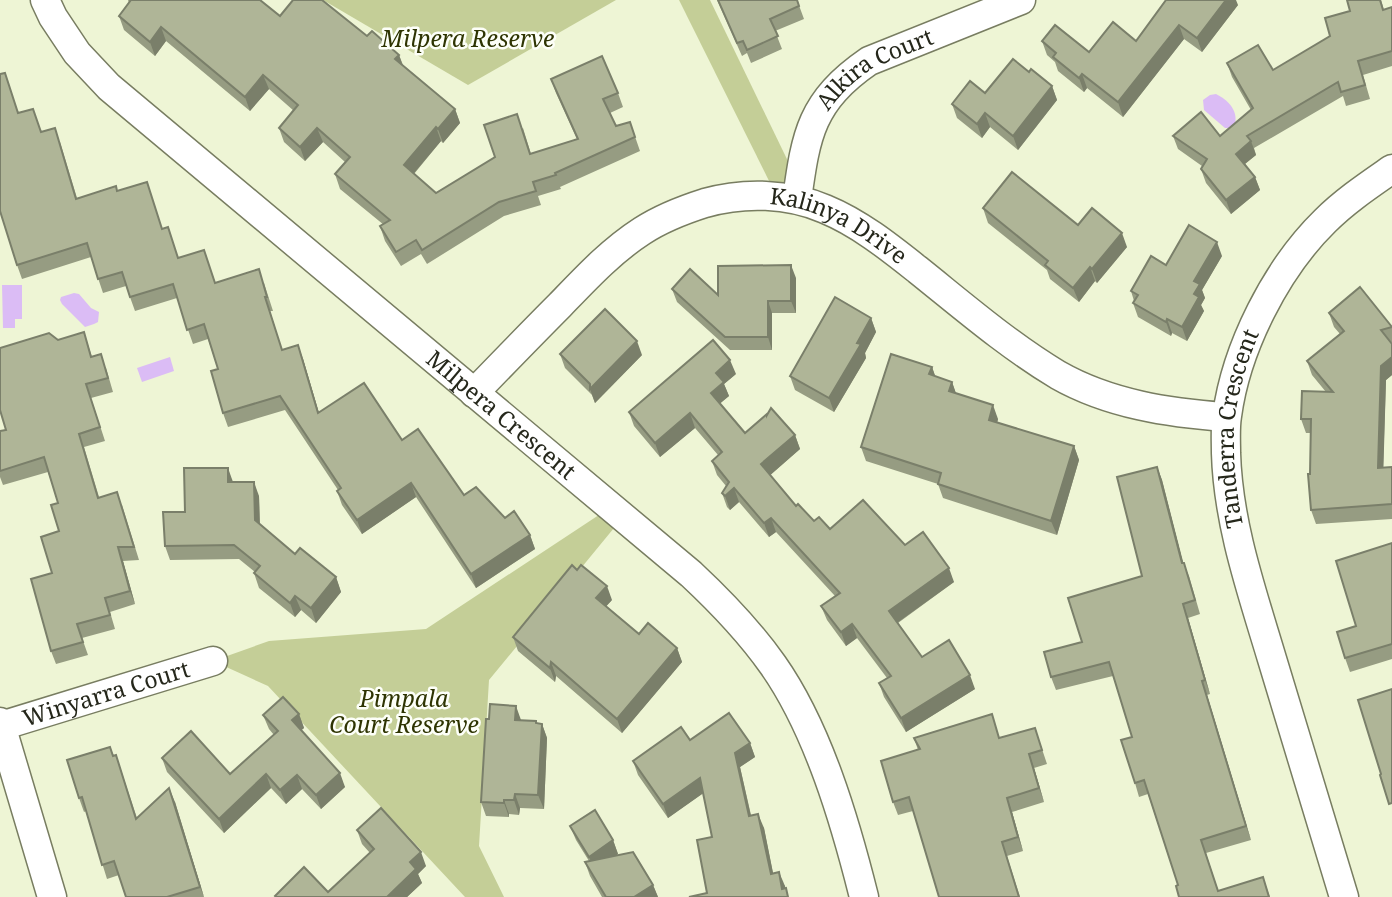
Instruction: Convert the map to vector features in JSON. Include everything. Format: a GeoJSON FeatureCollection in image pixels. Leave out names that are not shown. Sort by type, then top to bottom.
{"type":"FeatureCollection","features":[{"type":"Feature","properties":{"kind":"street","name":"Milpera Crescent"},"geometry":{"type":"LineString","coordinates":[[44,0],[78,53],[109,87],[691,574],[721,602],[749,633],[794,698],[827,775],[864,897]]}},
{"type":"Feature","properties":{"kind":"street","name":"Alkira Court"},"geometry":{"type":"LineString","coordinates":[[797,200],[808,135],[817,115],[848,75],[869,61],[1021,0]]}},
{"type":"Feature","properties":{"kind":"street","name":"Tanderra Crescent"},"geometry":{"type":"LineString","coordinates":[[1344,897],[1241,550],[1229,489],[1227,417],[1241,359],[1263,306],[1281,274],[1324,222],[1392,169]]}},
{"type":"Feature","properties":{"kind":"street","name":"Kalinya Drive"},"geometry":{"type":"LineString","coordinates":[[474,393],[597,266],[644,229],[669,215],[717,199],[767,195],[797,200],[825,209],[873,236],[1024,354],[1061,376],[1125,402],[1195,415],[1227,417]]}},
{"type":"Feature","properties":{"kind":"street","name":"Winyarra Court"},"geometry":{"type":"LineString","coordinates":[[1,724],[213,661]]}},
{"type":"Feature","properties":{"kind":"street"},"geometry":{"type":"LineString","coordinates":[[1,724],[52,897]]}},
{"type":"Feature","properties":{"kind":"green space","name":"Milpera Reserve"},"geometry":{"type":"Polygon","coordinates":[[[323,0],[616,0],[468,85],[323,0]]]}},
{"type":"Feature","properties":{"kind":"green space"},"geometry":{"type":"Polygon","coordinates":[[[679,0],[710,0],[799,184],[777,197],[679,0]]]}},
{"type":"Feature","properties":{"kind":"green space","name":"Pimpala Court Reserve"},"geometry":{"type":"Polygon","coordinates":[[[611,507],[623,517],[489,680],[479,846],[504,897],[465,897],[268,686],[213,661],[269,641],[426,629],[611,507]]]}},
{"type":"Feature","properties":{"kind":"shaded area"},"geometry":{"type":"Polygon","coordinates":[[[1216,94],[1228,102],[1233,110],[1236,119],[1230,128],[1225,128],[1204,110],[1203,100],[1216,94]]]}},
{"type":"Feature","properties":{"kind":"shaded area"},"geometry":{"type":"Polygon","coordinates":[[[2,285],[22,285],[22,319],[15,319],[15,328],[3,328],[2,285]]]}},
{"type":"Feature","properties":{"kind":"shaded area"},"geometry":{"type":"Polygon","coordinates":[[[79,294],[91,308],[99,312],[98,322],[85,327],[62,304],[61,297],[79,294]]]}},
{"type":"Feature","properties":{"kind":"shaded area"},"geometry":{"type":"Polygon","coordinates":[[[170,357],[174,371],[142,382],[137,368],[170,357]]]}},
{"type":"Feature","properties":{"kind":"building"},"geometry":{"type":"Polygon","coordinates":[[[131,0],[260,0],[280,16],[293,0],[322,0],[367,36],[372,31],[399,55],[395,59],[455,109],[404,165],[436,193],[495,157],[484,125],[517,114],[530,154],[578,139],[551,79],[602,56],[618,93],[603,99],[616,126],[630,122],[635,137],[555,173],[556,175],[533,182],[536,191],[499,202],[422,250],[416,240],[396,252],[380,226],[390,220],[335,174],[350,157],[317,128],[300,147],[279,128],[298,105],[263,75],[245,97],[161,27],[150,42],[119,16],[131,0]]]}},
{"type":"Feature","properties":{"kind":"building"},"geometry":{"type":"Polygon","coordinates":[[[718,0],[797,0],[799,6],[770,19],[778,36],[747,50],[743,41],[737,43],[718,0]]]}},
{"type":"Feature","properties":{"kind":"building"},"geometry":{"type":"Polygon","coordinates":[[[1166,0],[1226,0],[1197,38],[1179,25],[1118,102],[1082,74],[1079,78],[1053,57],[1056,53],[1042,41],[1055,25],[1089,52],[1113,22],[1136,41],[1166,0]]]}},
{"type":"Feature","properties":{"kind":"building"},"geometry":{"type":"Polygon","coordinates":[[[1347,0],[1380,0],[1383,10],[1392,7],[1392,51],[1358,61],[1365,85],[1341,92],[1338,82],[1247,136],[1251,141],[1236,154],[1255,177],[1226,200],[1201,169],[1207,159],[1173,136],[1201,112],[1220,136],[1253,108],[1227,63],[1258,45],[1273,70],[1330,36],[1325,18],[1350,11],[1347,0]]]}},
{"type":"Feature","properties":{"kind":"building"},"geometry":{"type":"Polygon","coordinates":[[[1013,59],[1052,86],[1013,136],[985,113],[977,124],[952,104],[970,81],[985,93],[1013,59]]]}},
{"type":"Feature","properties":{"kind":"building"},"geometry":{"type":"Polygon","coordinates":[[[5,73],[18,113],[33,109],[41,132],[55,128],[76,199],[116,186],[117,191],[147,182],[162,229],[168,227],[178,258],[204,250],[215,283],[259,269],[282,350],[298,345],[318,413],[364,383],[402,440],[418,429],[464,495],[476,487],[505,518],[514,511],[530,535],[471,574],[411,483],[357,520],[337,491],[341,488],[280,396],[223,413],[211,371],[218,369],[204,324],[187,330],[173,284],[130,297],[122,272],[98,279],[87,243],[17,265],[0,211],[0,74],[5,73]]]}},
{"type":"Feature","properties":{"kind":"building"},"geometry":{"type":"Polygon","coordinates":[[[1012,172],[1078,225],[1092,208],[1122,233],[1073,288],[1045,265],[1048,261],[983,208],[1012,172]]]}},
{"type":"Feature","properties":{"kind":"building"},"geometry":{"type":"Polygon","coordinates":[[[1189,225],[1217,242],[1194,281],[1200,284],[1194,294],[1199,297],[1182,327],[1167,319],[1166,322],[1133,303],[1138,295],[1131,291],[1151,256],[1166,265],[1189,225]]]}},
{"type":"Feature","properties":{"kind":"building"},"geometry":{"type":"Polygon","coordinates":[[[791,265],[791,301],[768,301],[768,337],[725,337],[672,289],[690,269],[718,295],[718,266],[791,265]]]}},
{"type":"Feature","properties":{"kind":"building"},"geometry":{"type":"Polygon","coordinates":[[[1360,287],[1392,327],[1381,330],[1392,344],[1392,357],[1381,366],[1378,468],[1392,467],[1392,504],[1311,510],[1308,474],[1311,419],[1301,419],[1302,391],[1333,392],[1307,361],[1344,331],[1329,313],[1360,287]]]}},
{"type":"Feature","properties":{"kind":"building"},"geometry":{"type":"Polygon","coordinates":[[[835,297],[871,318],[857,343],[861,344],[829,398],[790,376],[835,297]]]}},
{"type":"Feature","properties":{"kind":"building"},"geometry":{"type":"Polygon","coordinates":[[[605,309],[637,341],[590,389],[590,384],[560,354],[605,309]]]}},
{"type":"Feature","properties":{"kind":"building"},"geometry":{"type":"Polygon","coordinates":[[[84,332],[91,357],[101,354],[108,378],[86,384],[100,427],[79,434],[98,498],[117,492],[134,547],[118,547],[130,591],[105,598],[110,615],[77,624],[83,642],[51,651],[31,579],[52,573],[41,537],[59,531],[51,505],[58,503],[44,457],[0,471],[0,431],[6,430],[0,410],[0,348],[49,333],[58,340],[84,332]]]}},
{"type":"Feature","properties":{"kind":"building"},"geometry":{"type":"Polygon","coordinates":[[[713,340],[730,360],[716,373],[724,382],[711,393],[745,433],[767,415],[771,408],[795,435],[761,464],[796,506],[798,504],[814,521],[819,517],[830,529],[863,500],[905,545],[923,532],[949,568],[889,611],[922,657],[949,640],[970,675],[901,718],[879,683],[891,676],[852,624],[841,632],[821,606],[840,593],[771,518],[764,523],[734,488],[725,496],[722,493],[729,482],[712,461],[722,452],[690,413],[655,443],[629,412],[713,340]]]}},
{"type":"Feature","properties":{"kind":"building"},"geometry":{"type":"Polygon","coordinates":[[[891,354],[932,367],[929,374],[952,382],[949,391],[993,405],[989,420],[1074,446],[1051,521],[938,484],[941,473],[861,447],[891,354]]]}},
{"type":"Feature","properties":{"kind":"building"},"geometry":{"type":"Polygon","coordinates":[[[1157,467],[1182,563],[1195,600],[1183,604],[1205,680],[1202,681],[1246,826],[1201,840],[1218,891],[1263,877],[1269,897],[1179,897],[1178,885],[1144,780],[1135,783],[1121,740],[1132,737],[1109,662],[1051,677],[1044,652],[1082,642],[1068,598],[1142,576],[1117,477],[1157,467]]]}},
{"type":"Feature","properties":{"kind":"building"},"geometry":{"type":"Polygon","coordinates":[[[184,468],[228,468],[228,482],[254,482],[255,520],[295,554],[300,548],[336,577],[311,608],[295,596],[290,603],[254,573],[260,566],[234,545],[165,546],[163,512],[185,512],[184,468]]]}},
{"type":"Feature","properties":{"kind":"building"},"geometry":{"type":"Polygon","coordinates":[[[1392,543],[1392,644],[1345,658],[1337,632],[1356,626],[1336,561],[1392,543]]]}},
{"type":"Feature","properties":{"kind":"building"},"geometry":{"type":"Polygon","coordinates":[[[572,565],[577,570],[581,565],[607,586],[596,598],[639,634],[648,623],[677,648],[617,719],[551,662],[550,668],[513,637],[572,565]]]}},
{"type":"Feature","properties":{"kind":"building"},"geometry":{"type":"Polygon","coordinates":[[[1392,689],[1392,803],[1389,804],[1358,700],[1392,689]]]}},
{"type":"Feature","properties":{"kind":"building"},"geometry":{"type":"Polygon","coordinates":[[[283,697],[299,714],[292,720],[340,773],[316,795],[297,775],[280,790],[266,774],[219,819],[162,758],[191,731],[230,774],[278,731],[263,715],[283,697]]]}},
{"type":"Feature","properties":{"kind":"building"},"geometry":{"type":"Polygon","coordinates":[[[490,704],[516,706],[515,720],[542,724],[538,795],[515,794],[514,800],[504,800],[504,803],[481,802],[486,719],[489,719],[490,704]]]}},
{"type":"Feature","properties":{"kind":"building"},"geometry":{"type":"Polygon","coordinates":[[[729,713],[750,743],[735,753],[749,816],[758,814],[771,874],[779,872],[782,889],[786,888],[788,897],[689,897],[707,893],[697,840],[712,837],[700,778],[663,804],[633,761],[681,727],[690,740],[729,713]]]}},
{"type":"Feature","properties":{"kind":"building"},"geometry":{"type":"Polygon","coordinates":[[[992,714],[999,738],[1035,728],[1042,750],[1029,754],[1039,788],[1007,798],[1018,837],[1002,842],[1019,897],[939,897],[909,797],[893,802],[881,761],[920,749],[914,738],[992,714]]]}},
{"type":"Feature","properties":{"kind":"building"},"geometry":{"type":"Polygon","coordinates":[[[110,747],[113,756],[116,755],[136,819],[169,788],[200,887],[167,897],[126,897],[114,861],[102,865],[82,797],[79,798],[67,760],[110,747]]]}},
{"type":"Feature","properties":{"kind":"building"},"geometry":{"type":"Polygon","coordinates":[[[381,808],[421,852],[410,862],[416,869],[387,897],[275,896],[304,867],[328,892],[374,849],[357,830],[381,808]]]}},
{"type":"Feature","properties":{"kind":"building"},"geometry":{"type":"Polygon","coordinates":[[[595,810],[613,840],[589,857],[570,826],[595,810]]]}},
{"type":"Feature","properties":{"kind":"building"},"geometry":{"type":"Polygon","coordinates":[[[633,852],[653,885],[634,897],[606,897],[585,862],[633,852]]]}}]}
